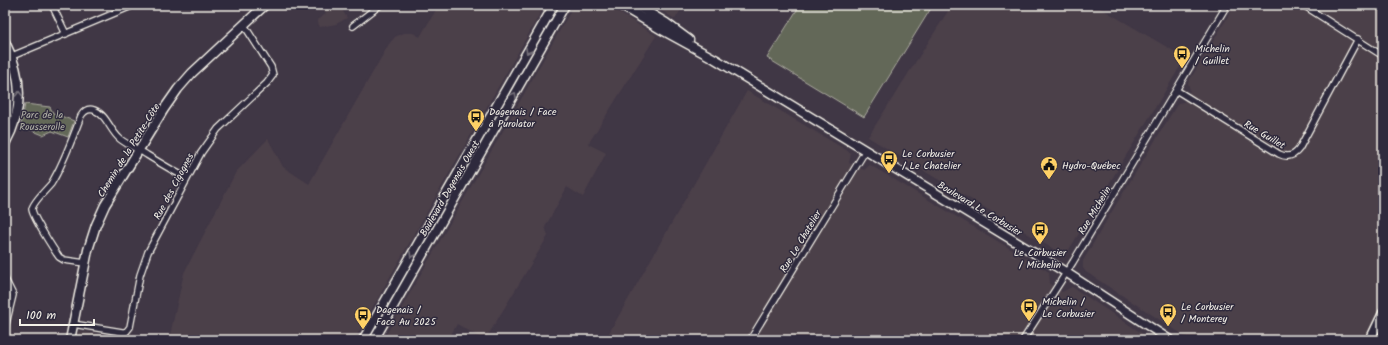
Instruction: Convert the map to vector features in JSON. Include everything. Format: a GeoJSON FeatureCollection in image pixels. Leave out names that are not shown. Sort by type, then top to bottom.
{"type":"FeatureCollection","features":[{"type":"Feature","properties":{"kind":"street"},"geometry":{"type":"LineString","coordinates":[[52,5],[66,34]]}},
{"type":"Feature","properties":{"kind":"street"},"geometry":{"type":"LineString","coordinates":[[8,58],[134,5]]}},
{"type":"Feature","properties":{"kind":"street","name":"Chemin de la Petite-Côte"},"geometry":{"type":"LineString","coordinates":[[70,340],[90,240],[106,205],[164,109],[183,82],[265,5]]}},
{"type":"Feature","properties":{"kind":"street"},"geometry":{"type":"LineString","coordinates":[[369,5],[373,11]]}},
{"type":"Feature","properties":{"kind":"street"},"geometry":{"type":"LineString","coordinates":[[353,26],[380,5]]}},
{"type":"Feature","properties":{"kind":"street","name":"Boulevard Dagenais Ouest"},"geometry":{"type":"LineString","coordinates":[[363,340],[554,5]]}},
{"type":"Feature","properties":{"kind":"street","name":"Boulevard Dagenais Ouest"},"geometry":{"type":"LineString","coordinates":[[374,340],[565,5]]}},
{"type":"Feature","properties":{"kind":"street","name":"Boulevard Le Corbusier"},"geometry":{"type":"LineString","coordinates":[[620,5],[715,59],[866,150],[1066,272],[1170,340]]}},
{"type":"Feature","properties":{"kind":"street","name":"Boulevard Le Corbusier"},"geometry":{"type":"LineString","coordinates":[[636,5],[666,23],[715,59]]}},
{"type":"Feature","properties":{"kind":"street","name":"Rue Michelin"},"geometry":{"type":"LineString","coordinates":[[1023,340],[1066,272],[1227,5]]}},
{"type":"Feature","properties":{"kind":"street"},"geometry":{"type":"LineString","coordinates":[[1302,5],[1383,56]]}},
{"type":"Feature","properties":{"kind":"street","name":"Rue des Cigognes"},"geometry":{"type":"LineString","coordinates":[[74,324],[122,332],[128,329],[131,323],[140,276],[146,257],[201,153],[212,136],[222,125],[267,83],[272,75],[272,70],[269,64],[244,25]]}},
{"type":"Feature","properties":{"kind":"street","name":"Rue Guillet"},"geometry":{"type":"LineString","coordinates":[[1176,90],[1279,154],[1292,156],[1299,149],[1358,40]]}},
{"type":"Feature","properties":{"kind":"street"},"geometry":{"type":"LineString","coordinates":[[5,42],[8,58],[18,79],[20,97],[15,121],[5,144]]}},
{"type":"Feature","properties":{"kind":"street"},"geometry":{"type":"LineString","coordinates":[[5,65],[10,93],[9,109],[5,127]]}},
{"type":"Feature","properties":{"kind":"street"},"geometry":{"type":"LineString","coordinates":[[85,263],[64,260],[59,257],[34,216],[32,210],[34,204],[47,189],[58,172],[81,116],[86,111],[92,110],[98,113],[104,118],[119,138],[187,178]]}},
{"type":"Feature","properties":{"kind":"street","name":"Rue Le Chatelier"},"geometry":{"type":"LineString","coordinates":[[750,340],[866,150]]}},
{"type":"Feature","properties":{"kind":"street"},"geometry":{"type":"LineString","coordinates":[[5,279],[13,295],[5,328]]}},
{"type":"Feature","properties":{"kind":"street"},"geometry":{"type":"LineString","coordinates":[[1370,340],[1383,313]]}},
{"type":"Feature","properties":{"kind":"shaded area"},"geometry":{"type":"Polygon","coordinates":[[[321,5],[339,5],[347,18],[336,24],[320,27],[317,20],[326,14],[321,5]]]}},
{"type":"Feature","properties":{"kind":"shaded area"},"geometry":{"type":"Polygon","coordinates":[[[439,5],[545,5],[354,340],[169,340],[184,273],[236,172],[268,139],[283,167],[309,184],[389,44],[395,37],[404,33],[413,33],[420,37],[439,5]]]}},
{"type":"Feature","properties":{"kind":"shaded area"},"geometry":{"type":"Polygon","coordinates":[[[574,5],[607,5],[656,36],[588,144],[606,153],[583,197],[567,187],[545,227],[548,236],[485,340],[457,324],[448,340],[383,340],[511,117],[574,5]]]}},
{"type":"Feature","properties":{"kind":"shaded area"},"geometry":{"type":"Polygon","coordinates":[[[653,5],[684,5],[675,19],[653,5]]]}},
{"type":"Feature","properties":{"kind":"shaded area"},"geometry":{"type":"Polygon","coordinates":[[[952,5],[1095,5],[1177,53],[1184,60],[1067,253],[1055,250],[868,137],[952,5]]]}},
{"type":"Feature","properties":{"kind":"shaded area"},"geometry":{"type":"Polygon","coordinates":[[[1235,5],[1383,5],[1383,340],[1191,340],[1086,272],[1083,268],[1083,261],[1111,213],[1178,103],[1184,102],[1190,90],[1188,83],[1235,5]]]}},
{"type":"Feature","properties":{"kind":"shaded area"},"geometry":{"type":"Polygon","coordinates":[[[747,91],[851,153],[849,163],[864,170],[870,165],[1049,272],[1050,284],[1062,292],[1072,287],[1152,340],[605,340],[747,91]]]}},
{"type":"Feature","properties":{"kind":"shaded area"},"geometry":{"type":"Polygon","coordinates":[[[80,331],[118,337],[127,337],[131,333],[135,340],[76,340],[78,332],[80,331]]]}},
{"type":"Feature","properties":{"kind":"green space"},"geometry":{"type":"Polygon","coordinates":[[[800,5],[933,5],[864,117],[767,58],[800,5]]]}},
{"type":"Feature","properties":{"kind":"green space","name":"Parc de la Rousserolle"},"geometry":{"type":"Polygon","coordinates":[[[25,104],[50,107],[53,113],[74,121],[68,137],[52,131],[43,135],[21,126],[25,104]]]}},
{"type":"Feature","properties":{"kind":"place","name":"Michelin / Guillet"},"geometry":{"type":"Point","coordinates":[1182,69]}},
{"type":"Feature","properties":{"kind":"place","name":"Dagenais / Face à Purolator"},"geometry":{"type":"Point","coordinates":[476,132]}},
{"type":"Feature","properties":{"kind":"place","name":"Le Corbusier / Le Chatelier"},"geometry":{"type":"Point","coordinates":[889,174]}},
{"type":"Feature","properties":{"kind":"place","name":"Hydro-Québec"},"geometry":{"type":"Point","coordinates":[1049,180]}},
{"type":"Feature","properties":{"kind":"place","name":"Le Corbusier / Michelin"},"geometry":{"type":"Point","coordinates":[1040,245]}},
{"type":"Feature","properties":{"kind":"place","name":"Michelin / Le Corbusier"},"geometry":{"type":"Point","coordinates":[1029,322]}},
{"type":"Feature","properties":{"kind":"place","name":"Le Corbusier / Monterey"},"geometry":{"type":"Point","coordinates":[1168,327]}},
{"type":"Feature","properties":{"kind":"place","name":"Dagenais / Face Au 2025"},"geometry":{"type":"Point","coordinates":[363,330]}}]}
